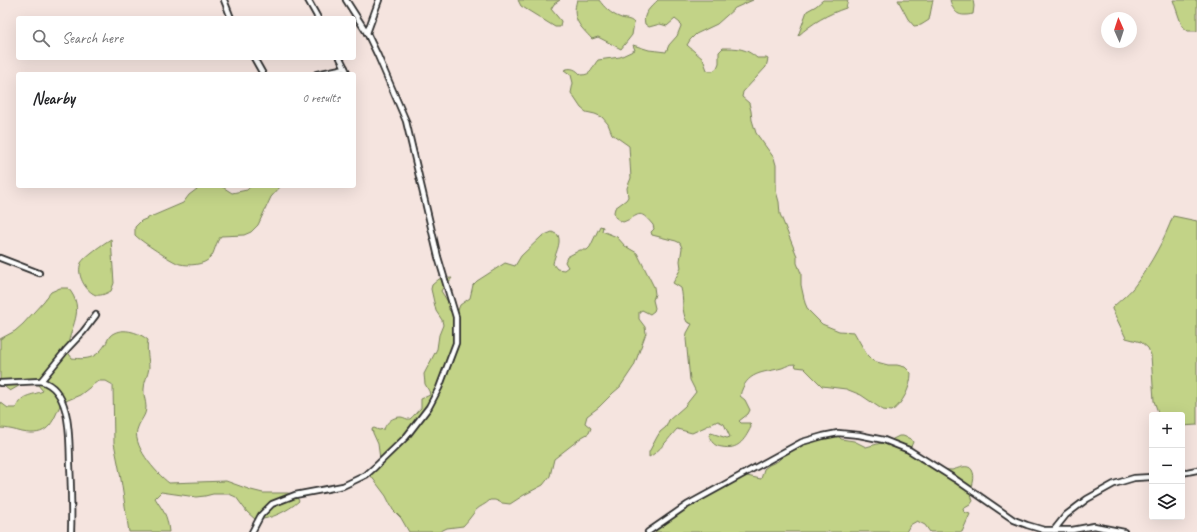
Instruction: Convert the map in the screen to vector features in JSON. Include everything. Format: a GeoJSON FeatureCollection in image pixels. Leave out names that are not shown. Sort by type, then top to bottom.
{"type":"FeatureCollection","features":[{"type":"Feature","properties":{"kind":"street"},"geometry":{"type":"LineString","coordinates":[[224,0],[230,16]]}},
{"type":"Feature","properties":{"kind":"street"},"geometry":{"type":"LineString","coordinates":[[308,0],[317,16]]}},
{"type":"Feature","properties":{"kind":"street"},"geometry":{"type":"LineString","coordinates":[[252,532],[261,515],[272,504],[295,495],[343,486],[366,475],[375,467],[406,437],[429,408],[439,388],[456,343],[456,317],[438,257],[406,121],[383,66],[367,33],[346,0]]}},
{"type":"Feature","properties":{"kind":"street"},"geometry":{"type":"LineString","coordinates":[[367,33],[378,0]]}},
{"type":"Feature","properties":{"kind":"street"},"geometry":{"type":"LineString","coordinates":[[255,60],[263,72]]}},
{"type":"Feature","properties":{"kind":"street"},"geometry":{"type":"LineString","coordinates":[[341,60],[347,72]]}},
{"type":"Feature","properties":{"kind":"street"},"geometry":{"type":"LineString","coordinates":[[326,72],[345,68]]}},
{"type":"Feature","properties":{"kind":"street"},"geometry":{"type":"LineString","coordinates":[[0,258],[39,273]]}},
{"type":"Feature","properties":{"kind":"street"},"geometry":{"type":"LineString","coordinates":[[41,381],[96,315]]}},
{"type":"Feature","properties":{"kind":"street"},"geometry":{"type":"LineString","coordinates":[[0,384],[41,381],[52,387],[61,400],[68,423],[72,497],[71,532]]}},
{"type":"Feature","properties":{"kind":"street"},"geometry":{"type":"LineString","coordinates":[[648,532],[687,505],[802,442],[838,433],[884,440],[908,450],[955,479],[1014,520],[1044,530],[1072,530],[1094,526],[1124,532]]}},
{"type":"Feature","properties":{"kind":"street"},"geometry":{"type":"LineString","coordinates":[[1185,472],[1197,470]]}},
{"type":"Feature","properties":{"kind":"street"},"geometry":{"type":"LineString","coordinates":[[1054,530],[1066,515],[1087,499],[1114,484],[1134,478],[1149,477]]}},
{"type":"Feature","properties":{"kind":"green space"},"geometry":{"type":"Polygon","coordinates":[[[518,0],[560,0],[554,4],[551,9],[561,21],[560,27],[555,27],[521,6],[518,0]]]}},
{"type":"Feature","properties":{"kind":"green space"},"geometry":{"type":"Polygon","coordinates":[[[577,0],[599,0],[605,8],[613,14],[621,18],[631,20],[634,23],[632,35],[621,49],[598,37],[592,39],[580,26],[575,12],[577,0]]]}},
{"type":"Feature","properties":{"kind":"green space"},"geometry":{"type":"Polygon","coordinates":[[[658,0],[753,0],[735,8],[717,24],[696,34],[687,45],[703,59],[707,70],[709,71],[713,71],[717,68],[719,63],[719,52],[723,48],[741,49],[749,52],[757,58],[768,59],[766,67],[743,92],[742,97],[749,103],[756,133],[774,158],[776,165],[776,191],[780,214],[797,256],[805,303],[808,310],[822,324],[839,331],[854,332],[867,355],[873,361],[905,367],[911,373],[910,384],[906,394],[900,404],[892,411],[883,410],[861,395],[846,389],[822,386],[804,368],[796,367],[795,364],[792,364],[756,374],[746,382],[740,396],[745,400],[750,410],[748,414],[739,421],[741,423],[750,423],[751,427],[743,440],[736,446],[728,448],[722,447],[715,445],[712,442],[709,435],[711,433],[727,438],[730,437],[724,424],[718,421],[692,433],[677,429],[653,455],[649,457],[649,452],[660,432],[666,427],[669,420],[685,406],[696,392],[690,380],[686,339],[687,333],[692,324],[687,322],[685,318],[681,288],[673,283],[681,268],[680,261],[682,248],[680,243],[676,241],[652,235],[651,232],[654,229],[653,225],[644,216],[639,214],[623,222],[615,217],[615,208],[628,197],[627,188],[631,178],[629,146],[612,134],[608,124],[602,117],[586,112],[581,108],[571,93],[573,83],[571,75],[564,70],[575,70],[581,75],[588,74],[598,60],[620,57],[635,50],[633,45],[649,50],[666,52],[669,45],[677,36],[681,26],[675,19],[667,26],[660,24],[649,27],[645,24],[644,20],[646,14],[658,0]]]}},
{"type":"Feature","properties":{"kind":"green space"},"geometry":{"type":"Polygon","coordinates":[[[823,0],[848,0],[846,8],[820,19],[798,36],[807,11],[823,0]]]}},
{"type":"Feature","properties":{"kind":"green space"},"geometry":{"type":"Polygon","coordinates":[[[898,0],[933,0],[929,20],[921,25],[914,26],[908,19],[898,0]]]}},
{"type":"Feature","properties":{"kind":"green space"},"geometry":{"type":"Polygon","coordinates":[[[950,0],[973,0],[973,14],[961,15],[953,9],[950,0]]]}},
{"type":"Feature","properties":{"kind":"green space"},"geometry":{"type":"Polygon","coordinates":[[[1173,0],[1197,0],[1197,31],[1188,31],[1182,26],[1173,0]]]}},
{"type":"Feature","properties":{"kind":"green space"},"geometry":{"type":"Polygon","coordinates":[[[198,188],[224,188],[232,193],[247,190],[249,188],[279,188],[271,197],[258,225],[251,232],[244,235],[221,236],[212,256],[200,264],[188,265],[177,263],[149,246],[135,235],[135,227],[141,221],[183,203],[189,195],[198,188]]]}},
{"type":"Feature","properties":{"kind":"green space"},"geometry":{"type":"Polygon","coordinates":[[[1173,216],[1197,221],[1197,425],[1185,426],[1185,412],[1158,412],[1154,401],[1151,355],[1148,348],[1141,342],[1126,338],[1112,309],[1134,287],[1166,234],[1173,216]]]}},
{"type":"Feature","properties":{"kind":"green space"},"geometry":{"type":"Polygon","coordinates":[[[600,226],[603,227],[602,231],[617,237],[625,246],[637,253],[654,287],[654,311],[650,314],[642,310],[639,312],[639,319],[645,327],[646,333],[634,366],[620,387],[587,416],[585,423],[591,428],[589,433],[554,459],[550,476],[543,485],[510,504],[490,500],[479,507],[463,526],[447,528],[439,532],[409,532],[369,472],[380,459],[378,444],[372,429],[384,429],[388,422],[395,418],[401,417],[410,419],[421,408],[421,399],[430,395],[425,384],[424,374],[437,349],[439,335],[443,325],[442,320],[436,311],[431,289],[432,285],[439,279],[452,278],[441,291],[448,302],[449,310],[452,313],[457,313],[460,305],[470,298],[473,285],[477,281],[505,263],[515,266],[521,256],[542,236],[552,232],[558,235],[559,242],[553,264],[557,269],[564,270],[568,267],[565,262],[567,257],[580,250],[587,250],[590,247],[600,226]]]}},
{"type":"Feature","properties":{"kind":"green space"},"geometry":{"type":"Polygon","coordinates":[[[111,239],[114,283],[111,291],[102,295],[96,295],[88,290],[82,282],[80,272],[81,263],[86,257],[111,239]]]}},
{"type":"Feature","properties":{"kind":"green space"},"geometry":{"type":"Polygon","coordinates":[[[60,288],[68,288],[76,304],[77,311],[68,342],[67,351],[72,358],[83,359],[95,355],[102,349],[110,336],[119,331],[129,331],[148,340],[147,350],[149,368],[144,391],[146,410],[138,427],[138,442],[141,450],[151,465],[169,483],[226,481],[263,493],[295,494],[299,501],[279,514],[256,520],[247,512],[236,497],[229,494],[213,494],[196,497],[161,492],[155,498],[166,517],[169,532],[129,532],[114,443],[113,385],[106,381],[98,381],[80,395],[61,403],[52,423],[43,431],[31,433],[0,428],[0,402],[8,408],[16,408],[18,403],[27,396],[43,391],[38,385],[24,383],[10,391],[0,383],[0,339],[15,331],[51,292],[60,288]]]}},
{"type":"Feature","properties":{"kind":"green space"},"geometry":{"type":"Polygon","coordinates":[[[836,433],[841,439],[854,441],[866,447],[903,436],[911,439],[913,442],[910,449],[917,456],[920,462],[927,458],[935,465],[945,469],[952,470],[965,467],[970,468],[974,475],[971,492],[973,501],[970,505],[963,509],[964,512],[970,514],[962,532],[930,532],[925,525],[917,521],[910,525],[906,532],[652,532],[657,527],[664,525],[668,516],[674,511],[742,475],[761,479],[764,469],[778,461],[785,454],[809,441],[821,439],[836,433]]]}}]}
